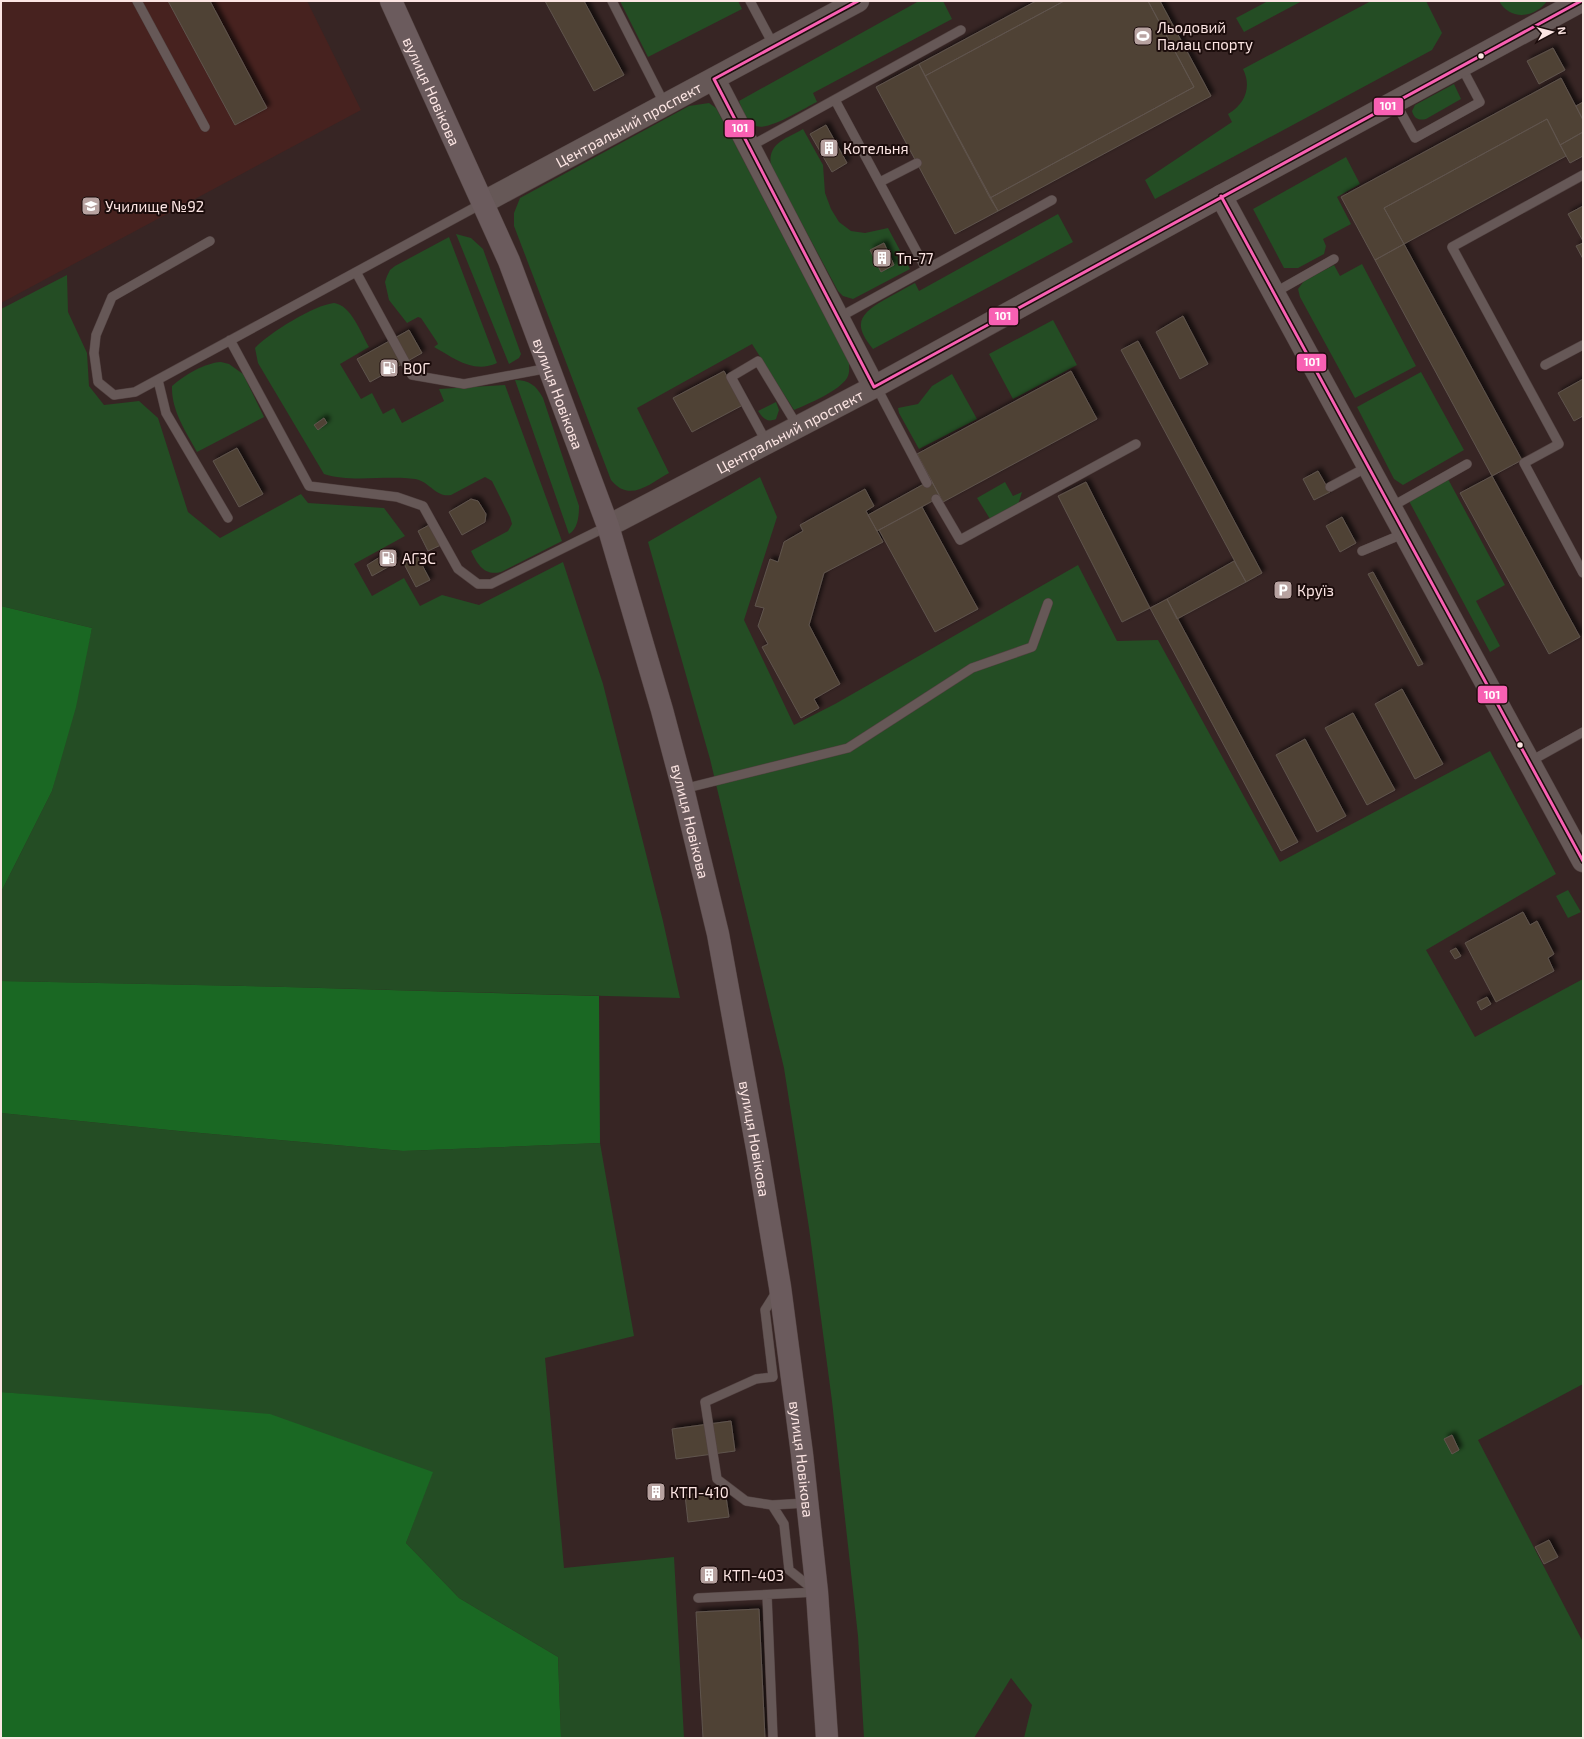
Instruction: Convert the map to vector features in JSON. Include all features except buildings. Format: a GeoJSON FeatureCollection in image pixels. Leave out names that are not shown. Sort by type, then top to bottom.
{"type":"FeatureCollection","features":[{"type":"Feature","properties":{"kind":"main road","name":"вулиця Новікова"},"geometry":{"type":"LineString","coordinates":[[391,1],[484,202],[509,261],[608,526],[683,789],[718,934],[758,1154],[780,1287],[783,1376],[807,1503],[817,1592],[827,1738]]}},
{"type":"Feature","properties":{"kind":"street","name":"Центральний проспект"},"geometry":{"type":"LineString","coordinates":[[484,202],[858,1]]}},
{"type":"Feature","properties":{"kind":"street","name":"Центральний проспект"},"geometry":{"type":"LineString","coordinates":[[608,526],[875,386],[1581,1]]}},
{"type":"Feature","properties":{"kind":"street"},"geometry":{"type":"LineString","coordinates":[[714,79],[875,386]]}},
{"type":"Feature","properties":{"kind":"street"},"geometry":{"type":"LineString","coordinates":[[1221,196],[1583,860]]}},
{"type":"Feature","properties":{"kind":"lane"},"geometry":{"type":"LineString","coordinates":[[137,1],[205,127]]}},
{"type":"Feature","properties":{"kind":"lane"},"geometry":{"type":"LineString","coordinates":[[612,1],[665,105]]}},
{"type":"Feature","properties":{"kind":"lane"},"geometry":{"type":"LineString","coordinates":[[750,1],[774,46]]}},
{"type":"Feature","properties":{"kind":"lane"},"geometry":{"type":"LineString","coordinates":[[749,147],[961,30]]}},
{"type":"Feature","properties":{"kind":"lane"},"geometry":{"type":"LineString","coordinates":[[1394,102],[1415,138],[1480,102],[1461,66]]}},
{"type":"Feature","properties":{"kind":"lane"},"geometry":{"type":"LineString","coordinates":[[836,100],[926,269]]}},
{"type":"Feature","properties":{"kind":"lane"},"geometry":{"type":"LineString","coordinates":[[880,182],[917,163]]}},
{"type":"Feature","properties":{"kind":"lane"},"geometry":{"type":"LineString","coordinates":[[1583,175],[1452,247],[1559,444],[1524,463],[1583,573]]}},
{"type":"Feature","properties":{"kind":"lane"},"geometry":{"type":"LineString","coordinates":[[838,318],[1052,200]]}},
{"type":"Feature","properties":{"kind":"lane"},"geometry":{"type":"LineString","coordinates":[[210,241],[112,297],[96,335],[94,353],[98,382],[114,395],[135,392],[484,202]]}},
{"type":"Feature","properties":{"kind":"lane"},"geometry":{"type":"LineString","coordinates":[[1274,293],[1334,259]]}},
{"type":"Feature","properties":{"kind":"lane"},"geometry":{"type":"LineString","coordinates":[[356,272],[412,375],[464,384],[549,368]]}},
{"type":"Feature","properties":{"kind":"lane"},"geometry":{"type":"LineString","coordinates":[[230,340],[310,486],[397,497],[423,506],[458,569],[478,584],[491,584],[608,526]]}},
{"type":"Feature","properties":{"kind":"lane"},"geometry":{"type":"LineString","coordinates":[[1545,365],[1583,346]]}},
{"type":"Feature","properties":{"kind":"lane"},"geometry":{"type":"LineString","coordinates":[[766,443],[731,377],[758,361],[798,426]]}},
{"type":"Feature","properties":{"kind":"lane"},"geometry":{"type":"LineString","coordinates":[[158,380],[166,413],[228,518]]}},
{"type":"Feature","properties":{"kind":"lane"},"geometry":{"type":"LineString","coordinates":[[875,386],[927,483]]}},
{"type":"Feature","properties":{"kind":"lane"},"geometry":{"type":"LineString","coordinates":[[936,499],[960,540],[1136,444]]}},
{"type":"Feature","properties":{"kind":"lane"},"geometry":{"type":"LineString","coordinates":[[1391,507],[1467,464]]}},
{"type":"Feature","properties":{"kind":"lane"},"geometry":{"type":"LineString","coordinates":[[1330,487],[1369,466]]}},
{"type":"Feature","properties":{"kind":"lane"},"geometry":{"type":"LineString","coordinates":[[1362,551],[1404,533]]}},
{"type":"Feature","properties":{"kind":"lane"},"geometry":{"type":"LineString","coordinates":[[683,789],[848,748],[972,668],[1032,647],[1048,603]]}},
{"type":"Feature","properties":{"kind":"lane"},"geometry":{"type":"LineString","coordinates":[[1529,762],[1583,732]]}},
{"type":"Feature","properties":{"kind":"lane"},"geometry":{"type":"LineString","coordinates":[[783,1376],[756,1379],[705,1402],[717,1479],[746,1501],[772,1505],[807,1503]]}},
{"type":"Feature","properties":{"kind":"lane"},"geometry":{"type":"LineString","coordinates":[[772,1505],[784,1524],[789,1570],[817,1592]]}},
{"type":"Feature","properties":{"kind":"lane"},"geometry":{"type":"LineString","coordinates":[[698,1598],[817,1592]]}},
{"type":"Feature","properties":{"kind":"lane"},"geometry":{"type":"LineString","coordinates":[[767,1595],[773,1738]]}},
{"type":"Feature","properties":{"kind":"shaded area","name":"Училище №92"},"geometry":{"type":"Polygon","coordinates":[[[1,1],[307,1],[361,110],[1,303],[1,1]]]}},
{"type":"Feature","properties":{"kind":"green space"},"geometry":{"type":"Polygon","coordinates":[[[620,1],[738,1],[742,9],[648,57],[620,1]]]}},
{"type":"Feature","properties":{"kind":"green space"},"geometry":{"type":"Polygon","coordinates":[[[919,1],[943,1],[952,19],[813,93],[817,102],[778,122],[762,127],[756,126],[747,119],[739,101],[919,1]]]}},
{"type":"Feature","properties":{"kind":"green space"},"geometry":{"type":"Polygon","coordinates":[[[1268,1],[1302,1],[1244,32],[1236,18],[1268,1]]]}},
{"type":"Feature","properties":{"kind":"green space"},"geometry":{"type":"Polygon","coordinates":[[[1371,1],[1426,1],[1442,33],[1432,50],[1155,199],[1145,180],[1232,122],[1228,114],[1243,100],[1247,89],[1246,76],[1243,69],[1371,1]]]}},
{"type":"Feature","properties":{"kind":"green space"},"geometry":{"type":"Polygon","coordinates":[[[1499,1],[1547,1],[1536,11],[1523,15],[1509,12],[1499,1]]]}},
{"type":"Feature","properties":{"kind":"green space"},"geometry":{"type":"Polygon","coordinates":[[[1454,84],[1461,99],[1426,119],[1421,120],[1415,117],[1412,111],[1415,105],[1454,84]]]}},
{"type":"Feature","properties":{"kind":"green space"},"geometry":{"type":"Polygon","coordinates":[[[709,103],[716,108],[723,121],[849,363],[849,374],[843,383],[837,388],[815,401],[794,410],[752,344],[637,408],[669,473],[640,489],[632,491],[625,490],[618,487],[611,480],[514,226],[514,213],[520,198],[689,106],[709,103]]]}},
{"type":"Feature","properties":{"kind":"green space"},"geometry":{"type":"Polygon","coordinates":[[[803,129],[823,165],[825,193],[831,209],[839,222],[851,231],[865,233],[888,228],[910,269],[853,299],[843,296],[838,291],[771,166],[772,152],[775,147],[784,139],[803,129]]]}},
{"type":"Feature","properties":{"kind":"green space"},"geometry":{"type":"Polygon","coordinates":[[[1346,157],[1360,184],[1337,197],[1351,224],[1323,239],[1326,246],[1324,254],[1298,268],[1284,268],[1253,209],[1346,157]]]}},
{"type":"Feature","properties":{"kind":"green space"},"geometry":{"type":"Polygon","coordinates":[[[1058,214],[1073,242],[873,349],[866,340],[862,333],[862,320],[864,315],[876,305],[915,283],[919,291],[1058,214]]]}},
{"type":"Feature","properties":{"kind":"green space"},"geometry":{"type":"Polygon","coordinates":[[[456,234],[471,238],[483,249],[521,354],[519,358],[509,364],[456,234]]]}},
{"type":"Feature","properties":{"kind":"green space"},"geometry":{"type":"Polygon","coordinates":[[[449,237],[497,363],[480,367],[472,366],[456,360],[434,347],[438,344],[421,318],[418,317],[407,323],[389,300],[385,282],[390,270],[449,237]]]}},
{"type":"Feature","properties":{"kind":"green space"},"geometry":{"type":"Polygon","coordinates":[[[1362,264],[1416,366],[1355,398],[1300,297],[1298,289],[1304,281],[1334,265],[1340,276],[1362,264]]]}},
{"type":"Feature","properties":{"kind":"green space"},"geometry":{"type":"Polygon","coordinates":[[[67,275],[68,312],[87,353],[89,386],[104,405],[139,401],[158,418],[188,512],[220,538],[301,494],[308,503],[384,508],[405,536],[354,564],[372,596],[404,578],[420,606],[442,595],[479,605],[563,562],[603,684],[663,921],[680,998],[1,981],[1,892],[52,791],[92,628],[1,606],[1,309],[67,275]]]}},
{"type":"Feature","properties":{"kind":"green space"},"geometry":{"type":"Polygon","coordinates":[[[334,303],[346,309],[355,320],[369,347],[340,364],[361,399],[372,393],[383,414],[394,408],[402,423],[444,401],[439,389],[505,385],[562,541],[501,572],[495,573],[486,571],[476,561],[471,551],[508,531],[512,524],[492,481],[485,477],[451,495],[446,495],[437,492],[420,480],[415,479],[346,478],[324,474],[258,363],[255,348],[270,335],[304,314],[325,305],[334,303]]]}},
{"type":"Feature","properties":{"kind":"green space"},"geometry":{"type":"Polygon","coordinates":[[[1053,320],[1077,365],[1013,399],[989,354],[1053,320]]]}},
{"type":"Feature","properties":{"kind":"green space"},"geometry":{"type":"Polygon","coordinates":[[[221,362],[229,364],[243,374],[264,417],[197,452],[184,429],[177,412],[172,395],[172,386],[195,370],[221,362]]]}},
{"type":"Feature","properties":{"kind":"green space"},"geometry":{"type":"Polygon","coordinates":[[[1421,372],[1464,450],[1403,485],[1394,479],[1357,407],[1421,372]]]}},
{"type":"Feature","properties":{"kind":"green space"},"geometry":{"type":"Polygon","coordinates":[[[952,374],[977,419],[919,449],[899,413],[898,408],[918,404],[932,386],[952,374]]]}},
{"type":"Feature","properties":{"kind":"green space"},"geometry":{"type":"Polygon","coordinates":[[[515,380],[532,384],[543,398],[579,506],[576,526],[569,534],[515,380]]]}},
{"type":"Feature","properties":{"kind":"green space"},"geometry":{"type":"Polygon","coordinates":[[[776,402],[779,410],[776,419],[768,420],[758,411],[776,402]]]}},
{"type":"Feature","properties":{"kind":"green space"},"geometry":{"type":"Polygon","coordinates":[[[760,477],[777,517],[744,620],[794,725],[835,704],[1078,565],[1117,641],[1158,640],[1280,862],[1490,751],[1556,874],[1426,950],[1475,1037],[1583,979],[1583,1384],[1478,1440],[1583,1642],[1583,1738],[1024,1738],[1032,1705],[1011,1678],[974,1738],[864,1738],[858,1636],[832,1401],[809,1228],[784,1068],[710,759],[648,542],[760,477]]]}},
{"type":"Feature","properties":{"kind":"green space"},"geometry":{"type":"Polygon","coordinates":[[[1448,479],[1505,585],[1476,601],[1500,646],[1490,652],[1409,501],[1448,479]]]}},
{"type":"Feature","properties":{"kind":"green space"},"geometry":{"type":"Polygon","coordinates":[[[1005,482],[1013,496],[1022,492],[1018,505],[990,519],[977,498],[1005,482]]]}},
{"type":"Feature","properties":{"kind":"green space"},"geometry":{"type":"Polygon","coordinates":[[[1,606],[92,628],[76,707],[52,791],[1,892],[1,606]]]}},
{"type":"Feature","properties":{"kind":"green space"},"geometry":{"type":"Polygon","coordinates":[[[1568,890],[1581,912],[1568,918],[1556,896],[1568,890]]]}},
{"type":"Feature","properties":{"kind":"green space"},"geometry":{"type":"Polygon","coordinates":[[[1,981],[599,996],[600,1143],[403,1151],[1,1113],[1,981]]]}},
{"type":"Feature","properties":{"kind":"green space"},"geometry":{"type":"Polygon","coordinates":[[[1,1113],[403,1151],[600,1143],[634,1336],[545,1358],[564,1568],[674,1557],[684,1738],[561,1738],[558,1657],[459,1598],[406,1543],[432,1472],[22,1394],[1,1392],[1,1113]]]}},
{"type":"Feature","properties":{"kind":"green space"},"geometry":{"type":"Polygon","coordinates":[[[1,1392],[270,1414],[433,1472],[406,1543],[459,1598],[558,1657],[561,1738],[1,1738],[1,1392]]]}},
{"type":"Feature","properties":{"kind":"transit line","name":"101"},"geometry":{"type":"LineString","coordinates":[[858,1],[714,79],[874,387],[1581,1]]}},
{"type":"Feature","properties":{"kind":"transit line","name":"101"},"geometry":{"type":"LineString","coordinates":[[1221,196],[1583,861]]}},
{"type":"Feature","properties":{"kind":"place","name":"Льодовий Палац спорту"},"geometry":{"type":"Point","coordinates":[1143,36]}},
{"type":"Feature","properties":{"kind":"place","name":"Котельня"},"geometry":{"type":"Point","coordinates":[829,148]}},
{"type":"Feature","properties":{"kind":"place","name":"Училище №92"},"geometry":{"type":"Point","coordinates":[91,206]}},
{"type":"Feature","properties":{"kind":"place","name":"Тп-77"},"geometry":{"type":"Point","coordinates":[882,258]}},
{"type":"Feature","properties":{"kind":"place","name":"ВОГ"},"geometry":{"type":"Point","coordinates":[389,368]}},
{"type":"Feature","properties":{"kind":"place","name":"АГЗС"},"geometry":{"type":"Point","coordinates":[388,558]}},
{"type":"Feature","properties":{"kind":"place","name":"Круїз"},"geometry":{"type":"Point","coordinates":[1283,590]}},
{"type":"Feature","properties":{"kind":"place","name":"КТП-410"},"geometry":{"type":"Point","coordinates":[656,1492]}},
{"type":"Feature","properties":{"kind":"place","name":"КТП-403"},"geometry":{"type":"Point","coordinates":[709,1575]}}]}
